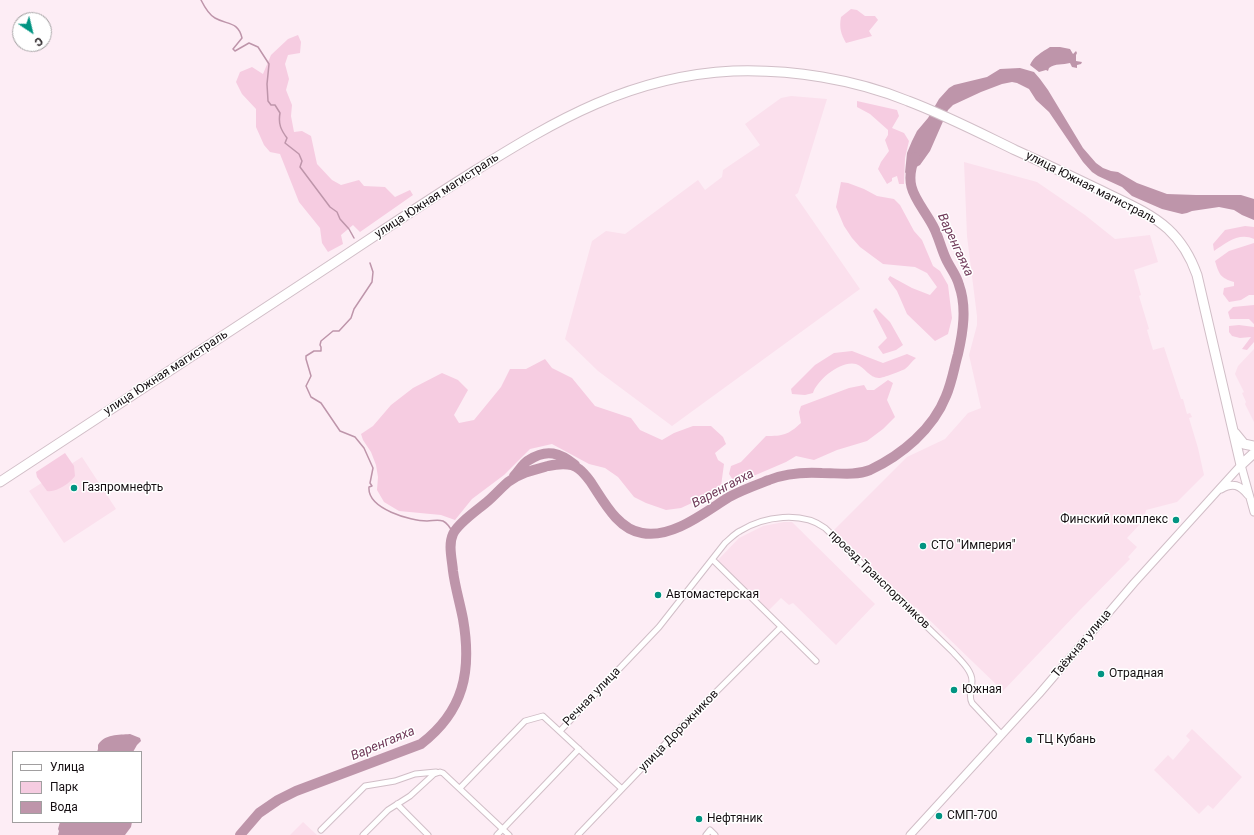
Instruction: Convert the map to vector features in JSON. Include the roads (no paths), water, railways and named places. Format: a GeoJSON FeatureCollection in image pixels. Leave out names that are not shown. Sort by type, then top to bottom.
{"type":"FeatureCollection","features":[{"type":"Feature","properties":{"kind":"highway","name":"улица Южная магистраль"},"geometry":{"type":"LineString","coordinates":[[0,482],[459,181],[554,123],[597,102],[622,92],[677,78],[733,71],[758,71],[805,75],[846,82],[884,92],[960,124],[1128,204],[1161,223],[1174,236],[1189,256],[1200,285],[1242,465]]}},
{"type":"Feature","properties":{"kind":"highway"},"geometry":{"type":"LineString","coordinates":[[1233,429],[1244,444],[1254,446]]}},
{"type":"Feature","properties":{"kind":"highway","name":"Таёжная улица"},"geometry":{"type":"LineString","coordinates":[[1242,465],[1254,453]]}},
{"type":"Feature","properties":{"kind":"street","name":"Таёжная улица"},"geometry":{"type":"LineString","coordinates":[[910,835],[1002,735],[1054,677],[1134,583],[1242,465]]}},
{"type":"Feature","properties":{"kind":"street"},"geometry":{"type":"LineString","coordinates":[[1242,465],[1254,512]]}},
{"type":"Feature","properties":{"kind":"street"},"geometry":{"type":"LineString","coordinates":[[1213,495],[1227,486],[1234,485],[1242,488],[1250,499]]}},
{"type":"Feature","properties":{"kind":"street","name":"проезд Транспортников"},"geometry":{"type":"LineString","coordinates":[[625,663],[659,627],[725,543],[738,531],[767,520],[796,517],[818,524],[832,534],[961,661],[967,668],[972,679],[970,695],[972,703],[1002,735]]}},
{"type":"Feature","properties":{"kind":"street"},"geometry":{"type":"LineString","coordinates":[[713,560],[816,661]]}},
{"type":"Feature","properties":{"kind":"street","name":"улица Дорожников"},"geometry":{"type":"LineString","coordinates":[[578,835],[781,627]]}},
{"type":"Feature","properties":{"kind":"street","name":"Речная улица"},"geometry":{"type":"LineString","coordinates":[[560,731],[625,663]]}},
{"type":"Feature","properties":{"kind":"street"},"geometry":{"type":"LineString","coordinates":[[460,788],[525,721],[543,716],[622,789]]}},
{"type":"Feature","properties":{"kind":"street"},"geometry":{"type":"LineString","coordinates":[[497,835],[579,749]]}},
{"type":"Feature","properties":{"kind":"street"},"geometry":{"type":"LineString","coordinates":[[363,835],[388,810],[410,796],[438,772]]}},
{"type":"Feature","properties":{"kind":"street"},"geometry":{"type":"LineString","coordinates":[[321,830],[365,786],[394,781],[415,774],[438,772],[443,773],[460,788],[509,835]]}},
{"type":"Feature","properties":{"kind":"street"},"geometry":{"type":"LineString","coordinates":[[397,804],[428,835]]}},
{"type":"Feature","properties":{"kind":"street"},"geometry":{"type":"LineString","coordinates":[[706,835],[710,830],[715,835]]}},
{"type":"Feature","properties":{"kind":"water"},"geometry":{"type":"Polygon","coordinates":[[[1050,47],[1070,49],[1073,54],[1076,51],[1076,61],[1082,62],[1081,64],[1077,65],[1077,68],[1072,67],[1070,63],[1056,65],[1051,66],[1048,71],[1046,70],[1039,72],[1030,65],[1031,62],[1050,47]]]}},
{"type":"Feature","properties":{"kind":"water"},"geometry":{"type":"Polygon","coordinates":[[[1020,68],[1034,72],[1040,79],[1083,148],[1096,163],[1103,168],[1118,172],[1137,183],[1167,194],[1241,195],[1254,199],[1254,220],[1234,210],[1219,207],[1182,214],[1162,209],[1132,196],[1122,187],[1092,172],[1083,162],[1049,112],[1036,100],[1029,89],[1012,82],[981,92],[953,105],[948,110],[930,151],[920,165],[905,173],[907,153],[917,131],[928,118],[939,99],[949,88],[954,85],[987,77],[1000,69],[1020,68]]]}},
{"type":"Feature","properties":{"kind":"water"},"geometry":{"type":"Polygon","coordinates":[[[130,734],[140,738],[141,741],[134,751],[97,751],[98,745],[101,741],[112,736],[130,734]]]}},
{"type":"Feature","properties":{"kind":"water"},"geometry":{"type":"Polygon","coordinates":[[[60,823],[132,823],[131,827],[125,835],[58,835],[60,823]]]}},
{"type":"Feature","properties":{"kind":"waterway"},"geometry":{"type":"LineString","coordinates":[[201,0],[213,17],[232,24],[238,29],[242,38],[233,49],[235,51],[249,43],[258,47],[269,64],[267,84],[268,101],[271,105],[275,105],[280,113],[280,127],[287,138],[285,143],[299,154],[302,161],[300,167],[330,207],[337,212],[340,219],[349,229],[354,238]]}},
{"type":"Feature","properties":{"kind":"waterway","name":"Варенгаяха"},"geometry":{"type":"LineString","coordinates":[[240,835],[259,813],[278,800],[296,791],[421,744],[436,731],[447,718],[456,704],[462,689],[466,656],[466,638],[453,571],[451,552],[453,534],[464,521],[488,501],[505,484],[517,476],[548,466],[560,464],[572,465],[585,475],[612,513],[625,526],[642,533],[653,534],[665,532],[688,523],[734,494],[788,474],[852,474],[870,470],[894,457],[925,430],[940,408],[948,391],[960,346],[964,311],[957,279],[945,257],[935,230],[911,186],[911,168],[915,157]]}},
{"type":"Feature","properties":{"kind":"waterway"},"geometry":{"type":"LineString","coordinates":[[370,263],[373,272],[372,282],[354,309],[351,318],[339,331],[333,331],[321,341],[321,351],[314,351],[306,356],[311,376],[306,386],[311,397],[321,403],[340,431],[355,437],[364,448],[373,468],[370,483],[372,486],[369,487],[370,495],[375,502],[391,512],[411,519],[443,521],[453,533]]}},
{"type":"Feature","properties":{"kind":"waterway"},"geometry":{"type":"LineString","coordinates":[[514,476],[527,461],[542,454],[548,453],[559,455],[575,465]]}},
{"type":"Feature","properties":{"kind":"place","name":"Газпромнефть"},"geometry":{"type":"Point","coordinates":[74,488]}},
{"type":"Feature","properties":{"kind":"place","name":"Финский комплекс"},"geometry":{"type":"Point","coordinates":[1176,520]}},
{"type":"Feature","properties":{"kind":"place","name":"СТО \"Империя\""},"geometry":{"type":"Point","coordinates":[923,546]}},
{"type":"Feature","properties":{"kind":"place","name":"Автомастерская"},"geometry":{"type":"Point","coordinates":[658,595]}},
{"type":"Feature","properties":{"kind":"place","name":"Отрадная"},"geometry":{"type":"Point","coordinates":[1101,674]}},
{"type":"Feature","properties":{"kind":"place","name":"Южная"},"geometry":{"type":"Point","coordinates":[954,690]}},
{"type":"Feature","properties":{"kind":"place","name":"ТЦ Кубань"},"geometry":{"type":"Point","coordinates":[1029,740]}},
{"type":"Feature","properties":{"kind":"place","name":"СМП-700"},"geometry":{"type":"Point","coordinates":[939,816]}},
{"type":"Feature","properties":{"kind":"place","name":"Нефтяник"},"geometry":{"type":"Point","coordinates":[699,819]}}]}
